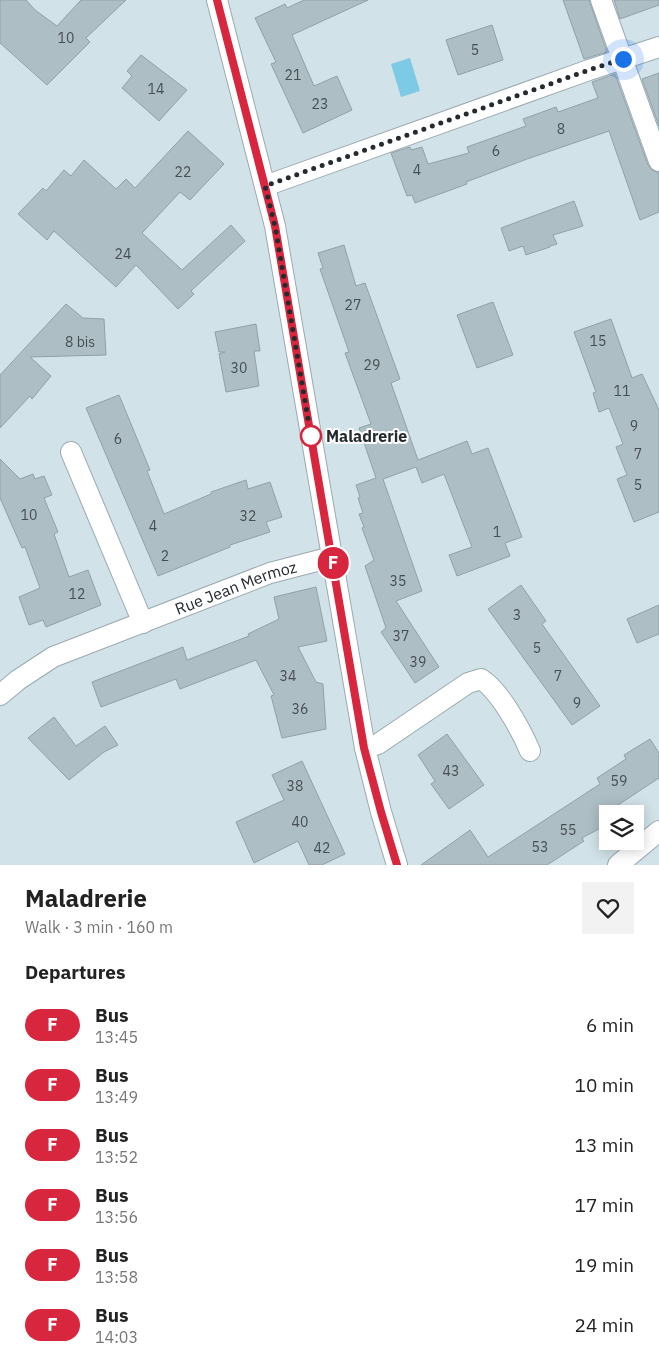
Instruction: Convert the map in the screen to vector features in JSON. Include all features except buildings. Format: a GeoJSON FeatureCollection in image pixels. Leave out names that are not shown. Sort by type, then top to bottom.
{"type":"FeatureCollection","features":[{"type":"Feature","properties":{"kind":"street"},"geometry":{"type":"LineString","coordinates":[[218,0],[275,226],[364,748],[397,865]]}},
{"type":"Feature","properties":{"kind":"street"},"geometry":{"type":"LineString","coordinates":[[601,0],[659,162]]}},
{"type":"Feature","properties":{"kind":"street"},"geometry":{"type":"LineString","coordinates":[[265,186],[659,46]]}},
{"type":"Feature","properties":{"kind":"street"},"geometry":{"type":"LineString","coordinates":[[71,452],[143,623]]}},
{"type":"Feature","properties":{"kind":"street","name":"Rue Jean Mermoz"},"geometry":{"type":"LineString","coordinates":[[0,695],[18,680],[53,657],[270,573],[332,557]]}},
{"type":"Feature","properties":{"kind":"street"},"geometry":{"type":"LineString","coordinates":[[364,748],[378,744],[468,683],[481,679],[490,685],[522,731],[530,751]]}},
{"type":"Feature","properties":{"kind":"street"},"geometry":{"type":"LineString","coordinates":[[618,865],[659,831]]}},
{"type":"Feature","properties":{"kind":"water"},"geometry":{"type":"Polygon","coordinates":[[[410,58],[420,91],[401,97],[391,64],[410,58]]]}},
{"type":"Feature","properties":{"kind":"bus line","name":"F"},"geometry":{"type":"LineString","coordinates":[[217,0],[275,226],[364,748],[397,865]]}},
{"type":"Feature","properties":{"kind":"place","name":"Maladrerie"},"geometry":{"type":"Point","coordinates":[311,436]}},
{"type":"Feature","properties":{"kind":"route"},"geometry":{"type":"LineString","coordinates":[[311,436],[275,226],[265,186],[623,59]]}}]}
